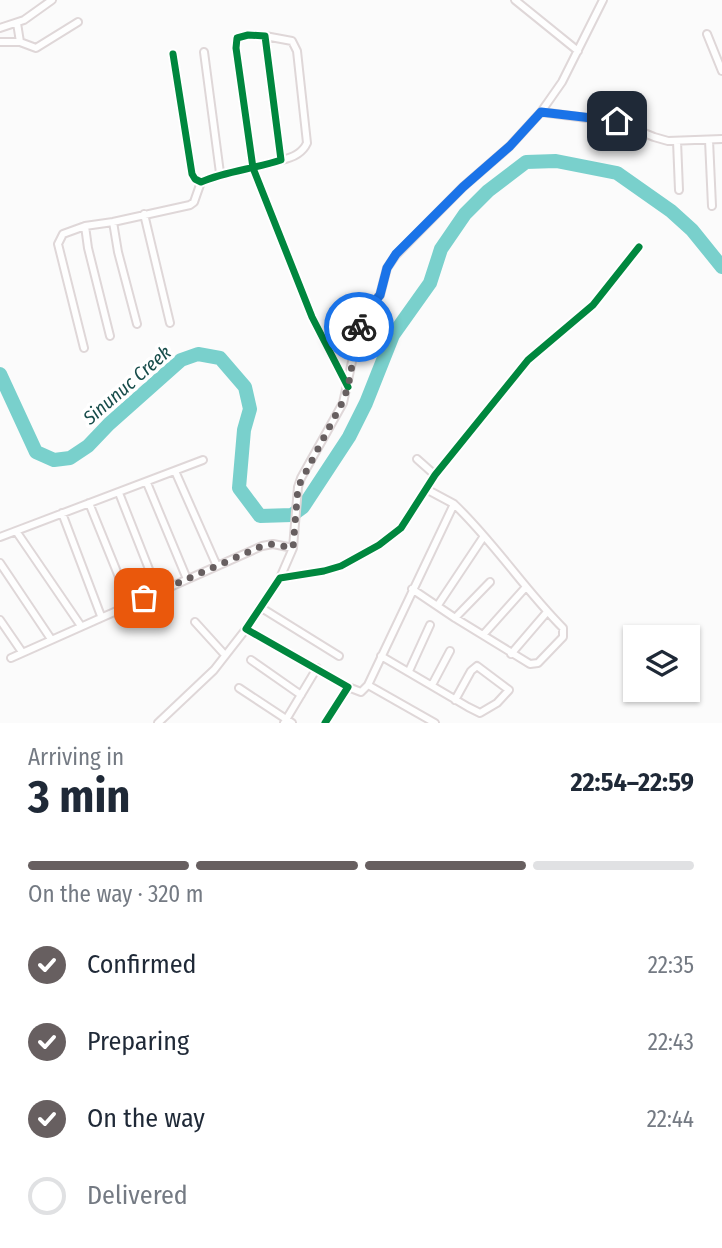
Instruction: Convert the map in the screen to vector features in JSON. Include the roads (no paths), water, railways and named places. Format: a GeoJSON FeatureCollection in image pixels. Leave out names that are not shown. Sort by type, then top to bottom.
{"type":"FeatureCollection","features":[{"type":"Feature","properties":{"kind":"street"},"geometry":{"type":"LineString","coordinates":[[0,29],[16,23],[52,0]]}},
{"type":"Feature","properties":{"kind":"street"},"geometry":{"type":"LineString","coordinates":[[515,0],[578,51]]}},
{"type":"Feature","properties":{"kind":"street"},"geometry":{"type":"LineString","coordinates":[[158,723],[190,695],[225,655],[280,578],[293,548],[301,478],[336,416],[348,387],[361,320],[380,295],[382,281],[391,261],[440,210],[510,146],[541,112],[562,82],[603,0]]}},
{"type":"Feature","properties":{"kind":"street"},"geometry":{"type":"LineString","coordinates":[[0,43],[20,42],[36,48],[78,22]]}},
{"type":"Feature","properties":{"kind":"street"},"geometry":{"type":"LineString","coordinates":[[16,23],[20,42]]}},
{"type":"Feature","properties":{"kind":"street"},"geometry":{"type":"LineString","coordinates":[[707,34],[722,71]]}},
{"type":"Feature","properties":{"kind":"street"},"geometry":{"type":"LineString","coordinates":[[84,348],[58,244],[63,234],[85,226],[190,205],[194,202],[201,182],[220,173],[253,168],[298,155],[304,149],[306,143],[297,51],[292,41],[265,36],[248,35],[237,38],[236,48],[253,168],[312,317],[348,387]]}},
{"type":"Feature","properties":{"kind":"street"},"geometry":{"type":"LineString","coordinates":[[265,36],[281,160]]}},
{"type":"Feature","properties":{"kind":"street"},"geometry":{"type":"LineString","coordinates":[[204,52],[220,173]]}},
{"type":"Feature","properties":{"kind":"street"},"geometry":{"type":"LineString","coordinates":[[173,54],[192,174],[201,182]]}},
{"type":"Feature","properties":{"kind":"street"},"geometry":{"type":"LineString","coordinates":[[541,112],[617,121],[654,138],[677,141],[722,139]]}},
{"type":"Feature","properties":{"kind":"street"},"geometry":{"type":"LineString","coordinates":[[709,140],[712,206]]}},
{"type":"Feature","properties":{"kind":"street"},"geometry":{"type":"LineString","coordinates":[[677,141],[679,190]]}},
{"type":"Feature","properties":{"kind":"street"},"geometry":{"type":"LineString","coordinates":[[144,214],[170,323]]}},
{"type":"Feature","properties":{"kind":"street"},"geometry":{"type":"LineString","coordinates":[[113,222],[120,261],[137,324]]}},
{"type":"Feature","properties":{"kind":"street"},"geometry":{"type":"LineString","coordinates":[[85,226],[110,336]]}},
{"type":"Feature","properties":{"kind":"street"},"geometry":{"type":"LineString","coordinates":[[280,578],[341,566],[379,545],[408,520],[435,475],[528,360],[593,305],[639,247]]}},
{"type":"Feature","properties":{"kind":"street"},"geometry":{"type":"LineString","coordinates":[[417,459],[435,475]]}},
{"type":"Feature","properties":{"kind":"street"},"geometry":{"type":"LineString","coordinates":[[0,537],[204,460]]}},
{"type":"Feature","properties":{"kind":"street"},"geometry":{"type":"LineString","coordinates":[[175,471],[217,566]]}},
{"type":"Feature","properties":{"kind":"street"},"geometry":{"type":"LineString","coordinates":[[147,483],[187,579]]}},
{"type":"Feature","properties":{"kind":"street"},"geometry":{"type":"LineString","coordinates":[[412,589],[511,654],[535,665],[563,637],[563,628],[525,588],[484,536],[454,504],[426,489]]}},
{"type":"Feature","properties":{"kind":"street"},"geometry":{"type":"LineString","coordinates":[[119,493],[158,592]]}},
{"type":"Feature","properties":{"kind":"street"},"geometry":{"type":"LineString","coordinates":[[89,503],[130,604]]}},
{"type":"Feature","properties":{"kind":"street"},"geometry":{"type":"LineString","coordinates":[[246,629],[361,692],[368,685],[454,504]]}},
{"type":"Feature","properties":{"kind":"street"},"geometry":{"type":"LineString","coordinates":[[62,513],[101,616]]}},
{"type":"Feature","properties":{"kind":"street"},"geometry":{"type":"LineString","coordinates":[[16,531],[81,626]]}},
{"type":"Feature","properties":{"kind":"street"},"geometry":{"type":"LineString","coordinates":[[438,605],[484,536]]}},
{"type":"Feature","properties":{"kind":"street"},"geometry":{"type":"LineString","coordinates":[[11,658],[262,546],[273,544],[293,548]]}},
{"type":"Feature","properties":{"kind":"street"},"geometry":{"type":"LineString","coordinates":[[0,563],[51,639]]}},
{"type":"Feature","properties":{"kind":"street"},"geometry":{"type":"LineString","coordinates":[[455,618],[489,582]]}},
{"type":"Feature","properties":{"kind":"street"},"geometry":{"type":"LineString","coordinates":[[483,635],[525,588]]}},
{"type":"Feature","properties":{"kind":"street"},"geometry":{"type":"LineString","coordinates":[[260,607],[339,656]]}},
{"type":"Feature","properties":{"kind":"street"},"geometry":{"type":"LineString","coordinates":[[511,654],[547,612]]}},
{"type":"Feature","properties":{"kind":"street"},"geometry":{"type":"LineString","coordinates":[[0,620],[22,652]]}},
{"type":"Feature","properties":{"kind":"street"},"geometry":{"type":"LineString","coordinates":[[195,622],[225,655]]}},
{"type":"Feature","properties":{"kind":"street"},"geometry":{"type":"LineString","coordinates":[[409,671],[430,625]]}},
{"type":"Feature","properties":{"kind":"street"},"geometry":{"type":"LineString","coordinates":[[432,685],[450,651]]}},
{"type":"Feature","properties":{"kind":"street"},"geometry":{"type":"LineString","coordinates":[[381,656],[455,700],[480,713],[497,703],[509,690],[477,666],[471,670],[455,700]]}},
{"type":"Feature","properties":{"kind":"street"},"geometry":{"type":"LineString","coordinates":[[251,660],[301,695]]}},
{"type":"Feature","properties":{"kind":"street"},"geometry":{"type":"LineString","coordinates":[[239,688],[287,722],[317,668]]}},
{"type":"Feature","properties":{"kind":"street"},"geometry":{"type":"LineString","coordinates":[[368,685],[435,723]]}},
{"type":"Feature","properties":{"kind":"street"},"geometry":{"type":"LineString","coordinates":[[325,723],[348,687]]}},
{"type":"Feature","properties":{"kind":"waterway","name":"Sinunuc Creek"},"geometry":{"type":"LineString","coordinates":[[0,374],[36,452],[54,460],[70,458],[88,446],[181,360],[198,354],[220,358],[245,387],[250,409],[244,430],[239,488],[260,516],[292,515],[303,507],[349,437],[366,403],[393,335],[430,283],[441,249],[465,214],[488,191],[526,162],[556,161],[617,173],[671,211],[692,230],[722,267]]}}]}
